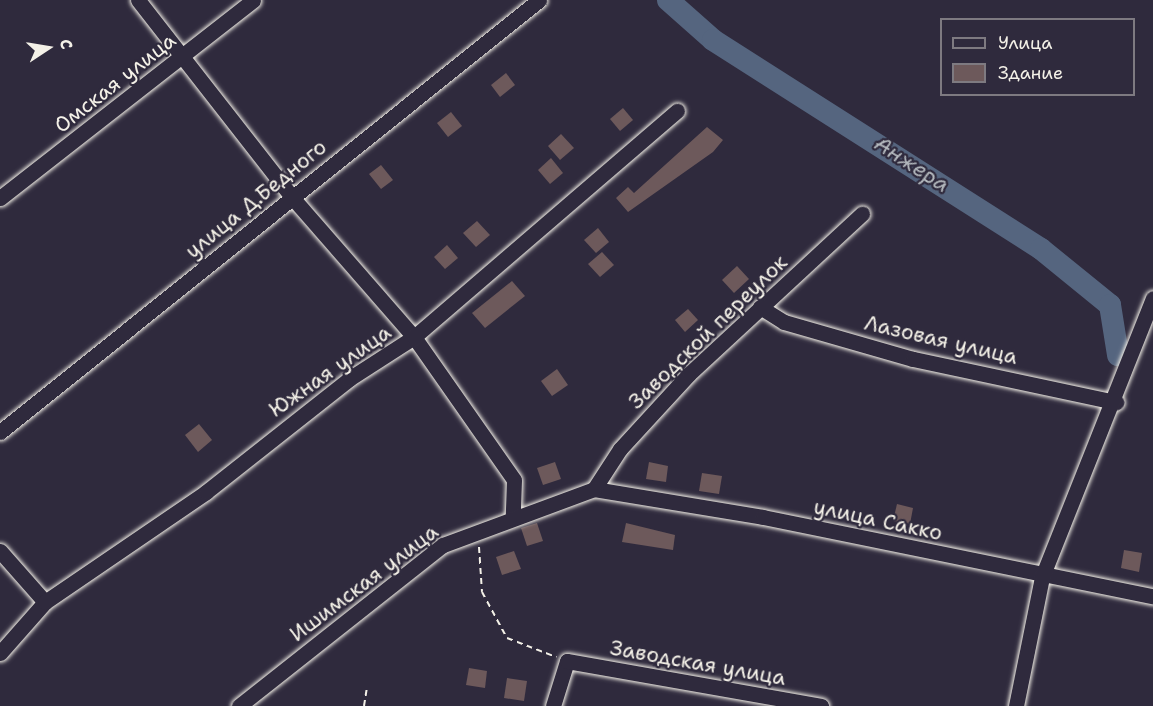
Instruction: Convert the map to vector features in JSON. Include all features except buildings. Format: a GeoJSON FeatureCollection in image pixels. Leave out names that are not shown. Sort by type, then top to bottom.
{"type":"FeatureCollection","features":[{"type":"Feature","properties":{"kind":"street"},"geometry":{"type":"LineString","coordinates":[[138,0],[291,196],[414,337],[514,480],[513,517]]}},
{"type":"Feature","properties":{"kind":"street","name":"Омская улица"},"geometry":{"type":"LineString","coordinates":[[0,198],[183,58],[253,0]]}},
{"type":"Feature","properties":{"kind":"street","name":"улица Д.Бедного"},"geometry":{"type":"LineString","coordinates":[[0,432],[291,196],[539,0]]}},
{"type":"Feature","properties":{"kind":"street","name":"Южная улица"},"geometry":{"type":"LineString","coordinates":[[0,653],[45,602],[206,492],[349,379],[414,337],[677,111]]}},
{"type":"Feature","properties":{"kind":"street","name":"Заводской переулок"},"geometry":{"type":"LineString","coordinates":[[594,489],[620,450],[688,374],[862,214]]}},
{"type":"Feature","properties":{"kind":"street"},"geometry":{"type":"LineString","coordinates":[[1016,706],[1042,577],[1116,402],[1153,298]]}},
{"type":"Feature","properties":{"kind":"street","name":"Лазовая улица"},"geometry":{"type":"LineString","coordinates":[[760,307],[784,322],[913,358],[1116,402]]}},
{"type":"Feature","properties":{"kind":"street","name":"Ишимская улица"},"geometry":{"type":"LineString","coordinates":[[239,706],[443,545],[485,526],[594,489]]}},
{"type":"Feature","properties":{"kind":"street","name":"улица Сакко"},"geometry":{"type":"LineString","coordinates":[[594,489],[763,517],[1042,577],[1153,596]]}},
{"type":"Feature","properties":{"kind":"street"},"geometry":{"type":"LineString","coordinates":[[0,551],[45,602]]}},
{"type":"Feature","properties":{"kind":"street"},"geometry":{"type":"LineString","coordinates":[[553,706],[567,661]]}},
{"type":"Feature","properties":{"kind":"street","name":"Заводская улица"},"geometry":{"type":"LineString","coordinates":[[567,661],[821,706]]}},
{"type":"Feature","properties":{"kind":"path"},"geometry":{"type":"LineString","coordinates":[[485,526],[478,535],[482,592],[507,638],[567,661]]}},
{"type":"Feature","properties":{"kind":"path"},"geometry":{"type":"LineString","coordinates":[[364,706],[367,686]]}},
{"type":"Feature","properties":{"kind":"waterway","name":"Анжера"},"geometry":{"type":"LineString","coordinates":[[668,0],[713,40],[1041,249],[1110,305],[1118,355]]}}]}
